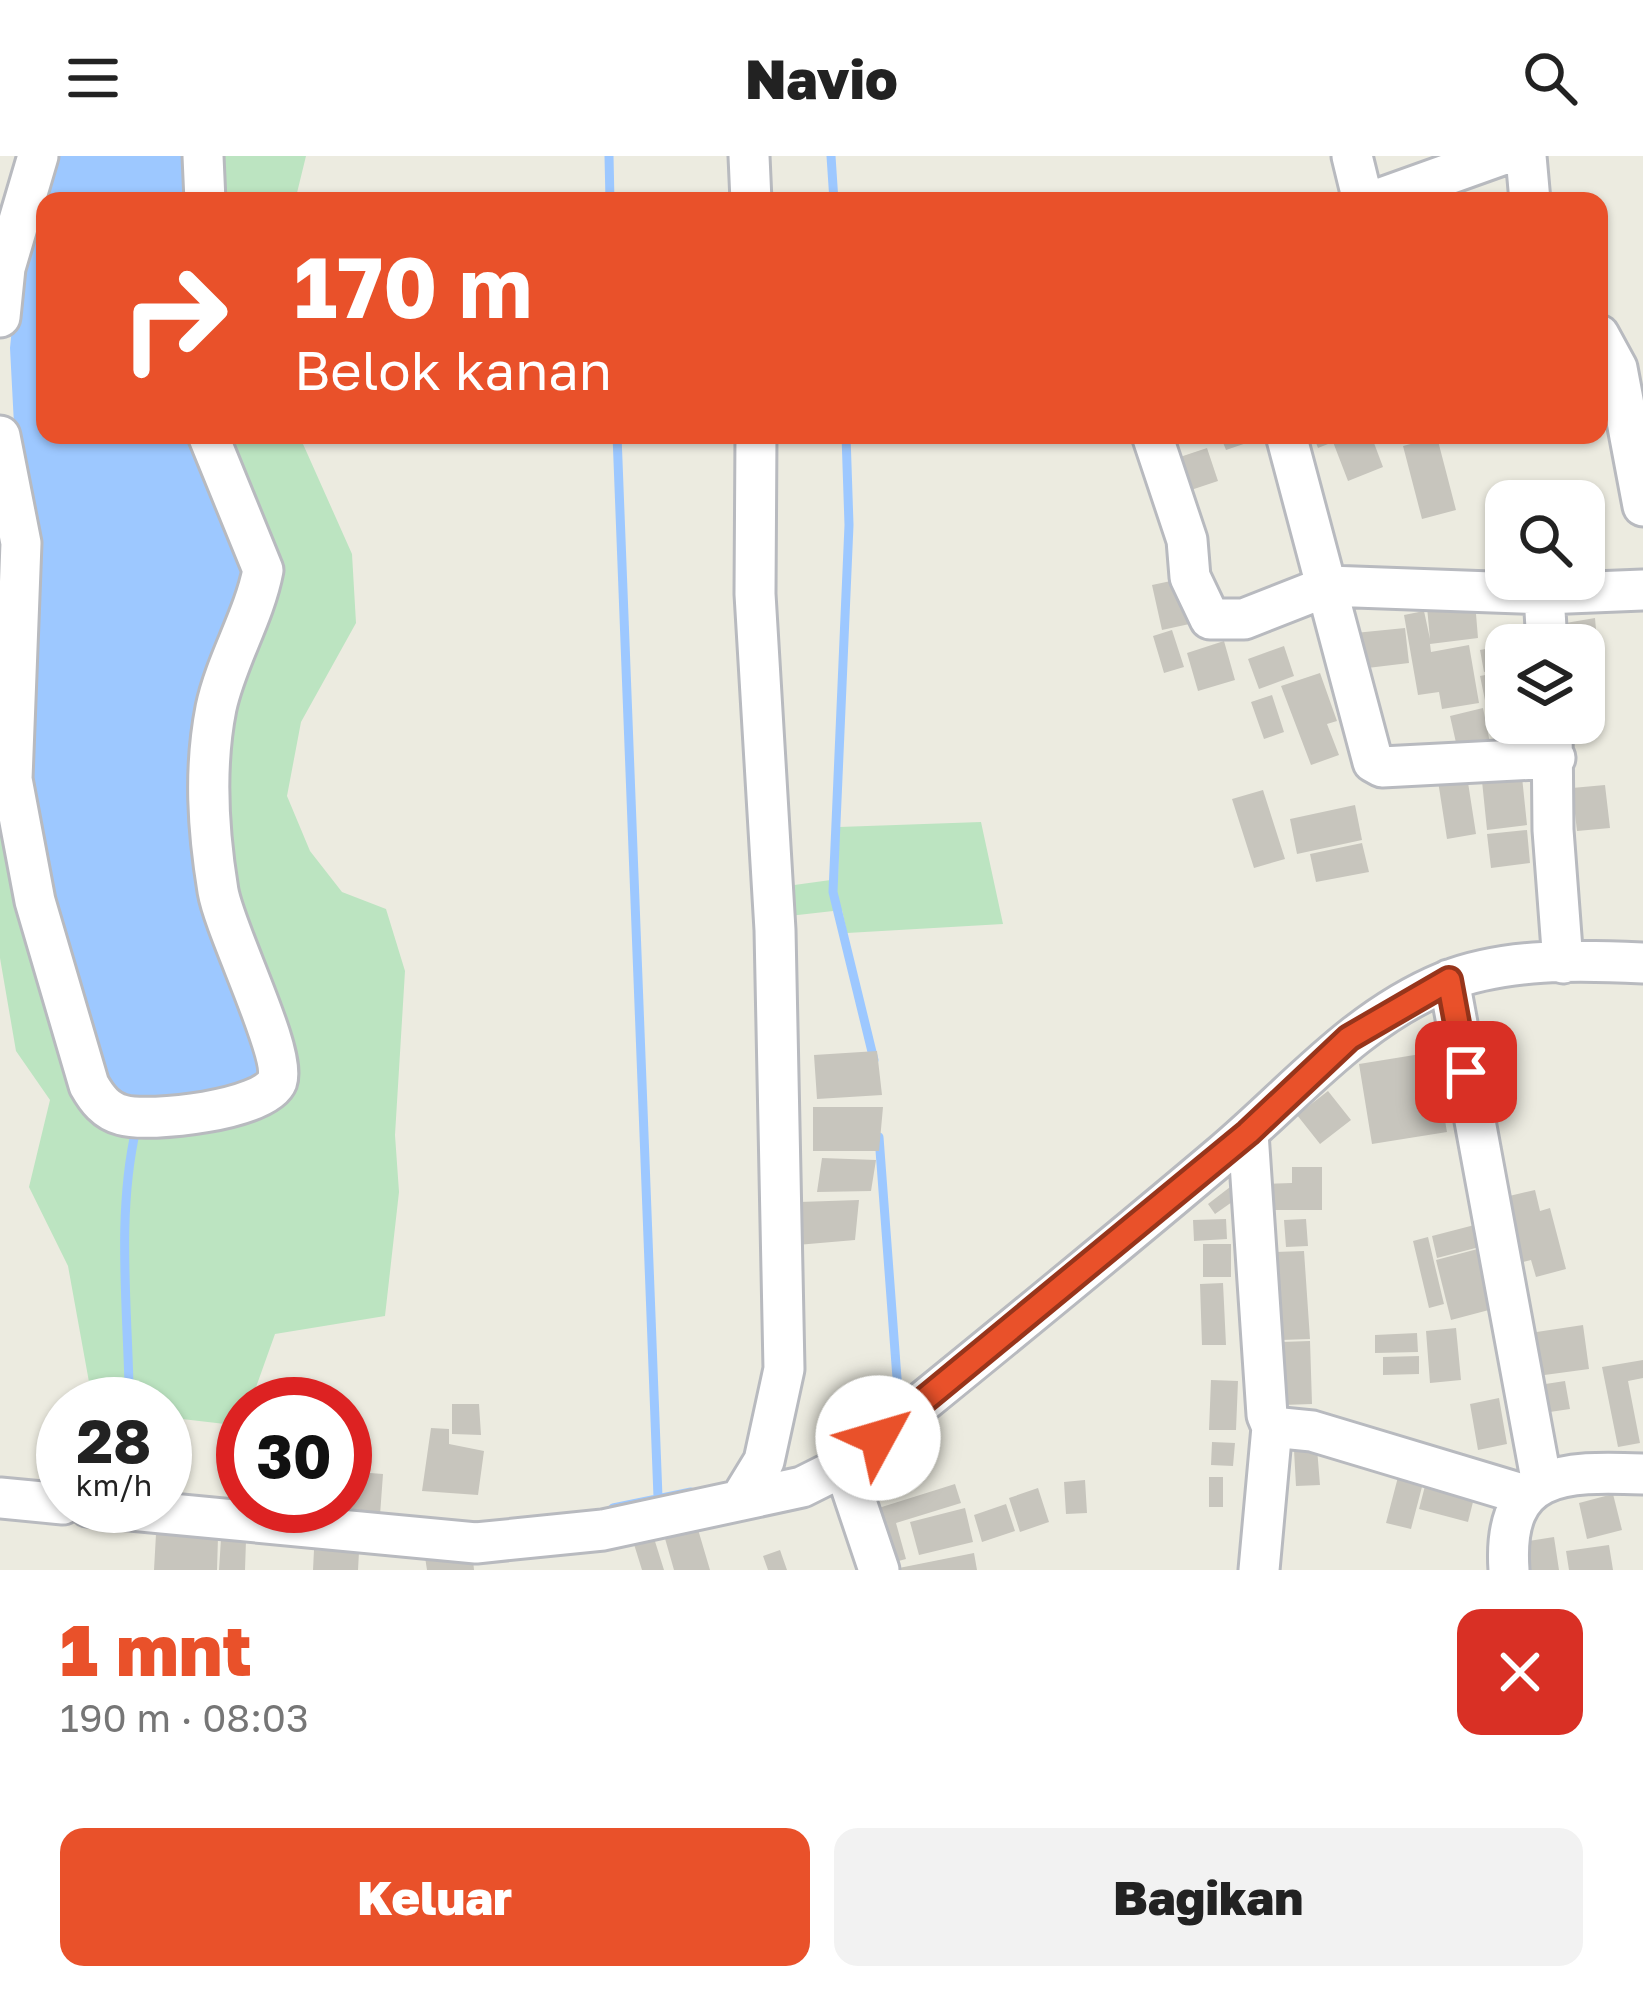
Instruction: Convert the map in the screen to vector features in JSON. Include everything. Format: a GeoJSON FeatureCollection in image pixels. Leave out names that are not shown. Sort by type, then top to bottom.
{"type":"FeatureCollection","features":[{"type":"Feature","properties":{"kind":"street"},"geometry":{"type":"LineString","coordinates":[[0,317],[5,268],[38,156]]}},
{"type":"Feature","properties":{"kind":"street"},"geometry":{"type":"LineString","coordinates":[[203,156],[205,192]]}},
{"type":"Feature","properties":{"kind":"street"},"geometry":{"type":"LineString","coordinates":[[749,156],[751,192]]}},
{"type":"Feature","properties":{"kind":"street"},"geometry":{"type":"LineString","coordinates":[[1352,156],[1361,192]]}},
{"type":"Feature","properties":{"kind":"street"},"geometry":{"type":"LineString","coordinates":[[1398,192],[1499,156]]}},
{"type":"Feature","properties":{"kind":"street"},"geometry":{"type":"LineString","coordinates":[[1526,156],[1529,192]]}},
{"type":"Feature","properties":{"kind":"street"},"geometry":{"type":"LineString","coordinates":[[1608,352],[1617,368],[1643,506]]}},
{"type":"Feature","properties":{"kind":"street"},"geometry":{"type":"LineString","coordinates":[[0,436],[21,542],[6,742],[22,846],[57,983],[95,1096],[143,1116],[249,1104],[271,1091],[279,1065],[222,916],[214,869],[206,789],[217,707],[263,570],[212,444]]}},
{"type":"Feature","properties":{"kind":"street"},"geometry":{"type":"LineString","coordinates":[[742,1497],[764,1461],[784,1369],[775,930],[755,594],[756,444]]}},
{"type":"Feature","properties":{"kind":"street"},"geometry":{"type":"LineString","coordinates":[[1155,444],[1187,540],[1190,577],[1210,620],[1244,619],[1328,586],[1485,592]]}},
{"type":"Feature","properties":{"kind":"street"},"geometry":{"type":"LineString","coordinates":[[1289,444],[1364,738],[1376,766],[1533,744]]}},
{"type":"Feature","properties":{"kind":"street"},"geometry":{"type":"LineString","coordinates":[[1605,592],[1643,590]]}},
{"type":"Feature","properties":{"kind":"street"},"geometry":{"type":"LineString","coordinates":[[1554,744],[1553,830],[1563,963]]}},
{"type":"Feature","properties":{"kind":"street"},"geometry":{"type":"LineString","coordinates":[[192,1519],[482,1556],[802,1487],[844,1466],[1248,1133],[1349,1038],[1449,980],[1563,963],[1643,964]]}},
{"type":"Feature","properties":{"kind":"street"},"geometry":{"type":"LineString","coordinates":[[1449,980],[1533,1489]]}},
{"type":"Feature","properties":{"kind":"street"},"geometry":{"type":"LineString","coordinates":[[1248,1133],[1267,1414],[1273,1427],[1258,1570]]}},
{"type":"Feature","properties":{"kind":"street"},"geometry":{"type":"LineString","coordinates":[[1273,1427],[1312,1432],[1533,1489],[1592,1472],[1643,1474]]}},
{"type":"Feature","properties":{"kind":"street"},"geometry":{"type":"LineString","coordinates":[[844,1466],[879,1570]]}},
{"type":"Feature","properties":{"kind":"street"},"geometry":{"type":"LineString","coordinates":[[1509,1570],[1511,1513],[1533,1489]]}},
{"type":"Feature","properties":{"kind":"street"},"geometry":{"type":"LineString","coordinates":[[0,1498],[36,1501]]}},
{"type":"Feature","properties":{"kind":"green space"},"geometry":{"type":"Polygon","coordinates":[[[203,156],[306,156],[297,192],[205,192],[203,156]]]}},
{"type":"Feature","properties":{"kind":"green space"},"geometry":{"type":"Polygon","coordinates":[[[0,439],[222,916],[208,444],[303,444],[352,554],[356,623],[301,722],[287,796],[310,851],[342,892],[386,909],[405,971],[395,1135],[399,1192],[385,1316],[275,1334],[260,1377],[216,1377],[216,1423],[192,1420],[192,1377],[88,1377],[68,1266],[29,1187],[50,1100],[16,1051],[0,958],[0,439]]]}},
{"type":"Feature","properties":{"kind":"green space"},"geometry":{"type":"Polygon","coordinates":[[[981,822],[1003,924],[847,933],[842,910],[789,916],[787,886],[838,879],[839,827],[981,822]]]}},
{"type":"Feature","properties":{"kind":"water"},"geometry":{"type":"Polygon","coordinates":[[[52,156],[193,156],[195,192],[41,192],[52,156]]]}},
{"type":"Feature","properties":{"kind":"water"},"geometry":{"type":"Polygon","coordinates":[[[36,208],[36,444],[201,444],[251,572],[205,701],[265,1051],[261,1086],[144,1105],[106,1090],[36,845],[10,348],[18,267],[36,208]]]}},
{"type":"Feature","properties":{"kind":"building"},"geometry":{"type":"Polygon","coordinates":[[[1334,444],[1374,444],[1383,467],[1348,481],[1334,444]]]}},
{"type":"Feature","properties":{"kind":"building"},"geometry":{"type":"Polygon","coordinates":[[[1439,444],[1456,510],[1422,519],[1403,446],[1439,444]]]}},
{"type":"Feature","properties":{"kind":"building"},"geometry":{"type":"Polygon","coordinates":[[[1207,448],[1218,481],[1188,491],[1177,458],[1207,448]]]}},
{"type":"Feature","properties":{"kind":"building"},"geometry":{"type":"Polygon","coordinates":[[[1185,578],[1194,623],[1162,630],[1152,585],[1185,578]]]}},
{"type":"Feature","properties":{"kind":"building"},"geometry":{"type":"Polygon","coordinates":[[[1475,602],[1478,638],[1430,644],[1431,652],[1469,645],[1479,703],[1442,709],[1439,692],[1418,695],[1404,615],[1424,611],[1430,639],[1427,607],[1475,602]]]}},
{"type":"Feature","properties":{"kind":"building"},"geometry":{"type":"Polygon","coordinates":[[[1595,618],[1596,624],[1560,624],[1595,618]]]}},
{"type":"Feature","properties":{"kind":"building"},"geometry":{"type":"Polygon","coordinates":[[[1405,628],[1409,663],[1359,669],[1355,633],[1405,628]]]}},
{"type":"Feature","properties":{"kind":"building"},"geometry":{"type":"Polygon","coordinates":[[[1172,630],[1184,667],[1164,673],[1153,636],[1172,630]]]}},
{"type":"Feature","properties":{"kind":"building"},"geometry":{"type":"Polygon","coordinates":[[[1224,641],[1235,680],[1198,691],[1187,653],[1224,641]]]}},
{"type":"Feature","properties":{"kind":"building"},"geometry":{"type":"Polygon","coordinates":[[[1284,646],[1294,676],[1259,689],[1248,659],[1284,646]]]}},
{"type":"Feature","properties":{"kind":"building"},"geometry":{"type":"Polygon","coordinates":[[[1320,673],[1337,721],[1327,724],[1339,755],[1311,765],[1281,686],[1320,673]]]}},
{"type":"Feature","properties":{"kind":"building"},"geometry":{"type":"Polygon","coordinates":[[[1272,695],[1284,732],[1264,739],[1251,702],[1272,695]]]}},
{"type":"Feature","properties":{"kind":"building"},"geometry":{"type":"Polygon","coordinates":[[[1483,708],[1485,744],[1491,748],[1459,756],[1450,716],[1483,708]]]}},
{"type":"Feature","properties":{"kind":"building"},"geometry":{"type":"Polygon","coordinates":[[[1500,744],[1541,746],[1501,752],[1500,744]]]}},
{"type":"Feature","properties":{"kind":"building"},"geometry":{"type":"Polygon","coordinates":[[[1467,776],[1476,834],[1447,839],[1438,781],[1467,776]]]}},
{"type":"Feature","properties":{"kind":"building"},"geometry":{"type":"Polygon","coordinates":[[[1522,777],[1527,825],[1487,830],[1482,781],[1522,777]]]}},
{"type":"Feature","properties":{"kind":"building"},"geometry":{"type":"Polygon","coordinates":[[[1605,785],[1610,828],[1577,831],[1572,788],[1605,785]]]}},
{"type":"Feature","properties":{"kind":"building"},"geometry":{"type":"Polygon","coordinates":[[[1263,790],[1285,859],[1254,868],[1232,799],[1263,790]]]}},
{"type":"Feature","properties":{"kind":"building"},"geometry":{"type":"Polygon","coordinates":[[[1355,805],[1362,840],[1297,854],[1290,819],[1355,805]]]}},
{"type":"Feature","properties":{"kind":"building"},"geometry":{"type":"Polygon","coordinates":[[[1527,830],[1530,863],[1491,868],[1487,834],[1527,830]]]}},
{"type":"Feature","properties":{"kind":"building"},"geometry":{"type":"Polygon","coordinates":[[[1362,843],[1369,872],[1316,882],[1310,854],[1362,843]]]}},
{"type":"Feature","properties":{"kind":"building"},"geometry":{"type":"Polygon","coordinates":[[[877,1051],[882,1095],[817,1099],[814,1055],[877,1051]]]}},
{"type":"Feature","properties":{"kind":"building"},"geometry":{"type":"Polygon","coordinates":[[[1433,1052],[1447,1132],[1372,1144],[1359,1064],[1433,1052]]]}},
{"type":"Feature","properties":{"kind":"building"},"geometry":{"type":"Polygon","coordinates":[[[1328,1091],[1351,1120],[1320,1144],[1297,1115],[1328,1091]]]}},
{"type":"Feature","properties":{"kind":"building"},"geometry":{"type":"Polygon","coordinates":[[[813,1107],[883,1107],[879,1151],[813,1151],[813,1107]]]}},
{"type":"Feature","properties":{"kind":"building"},"geometry":{"type":"Polygon","coordinates":[[[822,1158],[876,1160],[871,1191],[817,1192],[822,1158]]]}},
{"type":"Feature","properties":{"kind":"building"},"geometry":{"type":"Polygon","coordinates":[[[1292,1167],[1322,1167],[1322,1210],[1270,1210],[1260,1184],[1292,1183],[1292,1167]]]}},
{"type":"Feature","properties":{"kind":"building"},"geometry":{"type":"Polygon","coordinates":[[[1234,1184],[1242,1195],[1215,1214],[1208,1204],[1234,1184]]]}},
{"type":"Feature","properties":{"kind":"building"},"geometry":{"type":"Polygon","coordinates":[[[1535,1190],[1540,1211],[1550,1208],[1566,1269],[1536,1277],[1531,1260],[1512,1265],[1505,1197],[1535,1190]]]}},
{"type":"Feature","properties":{"kind":"building"},"geometry":{"type":"Polygon","coordinates":[[[859,1200],[855,1240],[797,1245],[799,1202],[859,1200]]]}},
{"type":"Feature","properties":{"kind":"building"},"geometry":{"type":"Polygon","coordinates":[[[1226,1219],[1227,1239],[1194,1241],[1193,1220],[1226,1219]]]}},
{"type":"Feature","properties":{"kind":"building"},"geometry":{"type":"Polygon","coordinates":[[[1306,1219],[1308,1246],[1286,1247],[1284,1220],[1306,1219]]]}},
{"type":"Feature","properties":{"kind":"building"},"geometry":{"type":"Polygon","coordinates":[[[1486,1222],[1491,1244],[1437,1258],[1432,1236],[1486,1222]]]}},
{"type":"Feature","properties":{"kind":"building"},"geometry":{"type":"Polygon","coordinates":[[[1428,1237],[1444,1304],[1429,1308],[1413,1241],[1428,1237]]]}},
{"type":"Feature","properties":{"kind":"building"},"geometry":{"type":"Polygon","coordinates":[[[1203,1244],[1231,1244],[1231,1277],[1203,1277],[1203,1244]]]}},
{"type":"Feature","properties":{"kind":"building"},"geometry":{"type":"Polygon","coordinates":[[[1489,1246],[1504,1306],[1451,1320],[1436,1260],[1489,1246]]]}},
{"type":"Feature","properties":{"kind":"building"},"geometry":{"type":"Polygon","coordinates":[[[1304,1251],[1310,1339],[1281,1340],[1275,1252],[1304,1251]]]}},
{"type":"Feature","properties":{"kind":"building"},"geometry":{"type":"Polygon","coordinates":[[[1223,1283],[1226,1345],[1202,1345],[1200,1284],[1223,1283]]]}},
{"type":"Feature","properties":{"kind":"building"},"geometry":{"type":"Polygon","coordinates":[[[1583,1325],[1589,1369],[1537,1376],[1530,1333],[1583,1325]]]}},
{"type":"Feature","properties":{"kind":"building"},"geometry":{"type":"Polygon","coordinates":[[[1456,1328],[1461,1380],[1430,1383],[1426,1331],[1456,1328]]]}},
{"type":"Feature","properties":{"kind":"building"},"geometry":{"type":"Polygon","coordinates":[[[1417,1333],[1418,1352],[1375,1353],[1375,1335],[1417,1333]]]}},
{"type":"Feature","properties":{"kind":"building"},"geometry":{"type":"Polygon","coordinates":[[[1310,1341],[1312,1404],[1283,1405],[1281,1342],[1310,1341]]]}},
{"type":"Feature","properties":{"kind":"building"},"geometry":{"type":"Polygon","coordinates":[[[1419,1356],[1419,1374],[1383,1375],[1383,1357],[1419,1356]]]}},
{"type":"Feature","properties":{"kind":"building"},"geometry":{"type":"Polygon","coordinates":[[[1643,1360],[1643,1378],[1628,1381],[1640,1443],[1618,1447],[1602,1367],[1643,1360]]]}},
{"type":"Feature","properties":{"kind":"building"},"geometry":{"type":"Polygon","coordinates":[[[1211,1380],[1238,1381],[1236,1430],[1209,1430],[1211,1380]]]}},
{"type":"Feature","properties":{"kind":"building"},"geometry":{"type":"Polygon","coordinates":[[[1565,1381],[1570,1409],[1543,1413],[1539,1385],[1565,1381]]]}},
{"type":"Feature","properties":{"kind":"building"},"geometry":{"type":"Polygon","coordinates":[[[1499,1398],[1507,1444],[1478,1450],[1470,1404],[1499,1398]]]}},
{"type":"Feature","properties":{"kind":"building"},"geometry":{"type":"Polygon","coordinates":[[[452,1404],[479,1404],[481,1435],[452,1434],[452,1404]]]}},
{"type":"Feature","properties":{"kind":"building"},"geometry":{"type":"Polygon","coordinates":[[[431,1428],[449,1429],[449,1444],[484,1451],[478,1495],[422,1491],[431,1428]]]}},
{"type":"Feature","properties":{"kind":"building"},"geometry":{"type":"Polygon","coordinates":[[[1212,1442],[1235,1443],[1233,1466],[1211,1465],[1212,1442]]]}},
{"type":"Feature","properties":{"kind":"building"},"geometry":{"type":"Polygon","coordinates":[[[1317,1448],[1320,1485],[1296,1486],[1294,1450],[1317,1448]]]}},
{"type":"Feature","properties":{"kind":"building"},"geometry":{"type":"Polygon","coordinates":[[[372,1473],[383,1474],[379,1529],[372,1529],[372,1473]]]}},
{"type":"Feature","properties":{"kind":"building"},"geometry":{"type":"Polygon","coordinates":[[[1209,1477],[1223,1477],[1223,1507],[1209,1507],[1209,1477]]]}},
{"type":"Feature","properties":{"kind":"building"},"geometry":{"type":"Polygon","coordinates":[[[1398,1477],[1423,1483],[1411,1529],[1386,1523],[1398,1477]]]}},
{"type":"Feature","properties":{"kind":"building"},"geometry":{"type":"Polygon","coordinates":[[[1085,1480],[1087,1513],[1066,1514],[1064,1482],[1085,1480]]]}},
{"type":"Feature","properties":{"kind":"building"},"geometry":{"type":"Polygon","coordinates":[[[955,1484],[961,1503],[896,1523],[906,1559],[887,1564],[869,1511],[955,1484]]]}},
{"type":"Feature","properties":{"kind":"building"},"geometry":{"type":"Polygon","coordinates":[[[1425,1486],[1474,1498],[1468,1522],[1419,1509],[1425,1486]]]}},
{"type":"Feature","properties":{"kind":"building"},"geometry":{"type":"Polygon","coordinates":[[[1038,1488],[1049,1522],[1020,1532],[1009,1498],[1038,1488]]]}},
{"type":"Feature","properties":{"kind":"building"},"geometry":{"type":"Polygon","coordinates":[[[1613,1494],[1622,1530],[1587,1539],[1579,1503],[1613,1494]]]}},
{"type":"Feature","properties":{"kind":"building"},"geometry":{"type":"Polygon","coordinates":[[[1006,1504],[1015,1531],[982,1542],[974,1515],[1006,1504]]]}},
{"type":"Feature","properties":{"kind":"building"},"geometry":{"type":"Polygon","coordinates":[[[965,1508],[973,1542],[919,1555],[910,1522],[965,1508]]]}},
{"type":"Feature","properties":{"kind":"building"},"geometry":{"type":"Polygon","coordinates":[[[697,1526],[710,1570],[674,1570],[664,1535],[697,1526]]]}},
{"type":"Feature","properties":{"kind":"building"},"geometry":{"type":"Polygon","coordinates":[[[156,1534],[218,1537],[217,1570],[154,1570],[156,1534]]]}},
{"type":"Feature","properties":{"kind":"building"},"geometry":{"type":"Polygon","coordinates":[[[653,1535],[664,1570],[642,1570],[633,1541],[653,1535]]]}},
{"type":"Feature","properties":{"kind":"building"},"geometry":{"type":"Polygon","coordinates":[[[1554,1537],[1559,1570],[1526,1570],[1522,1542],[1554,1537]]]}},
{"type":"Feature","properties":{"kind":"building"},"geometry":{"type":"Polygon","coordinates":[[[221,1539],[246,1540],[245,1570],[219,1570],[221,1539]]]}},
{"type":"Feature","properties":{"kind":"building"},"geometry":{"type":"Polygon","coordinates":[[[423,1544],[472,1550],[474,1570],[427,1570],[423,1544]]]}},
{"type":"Feature","properties":{"kind":"building"},"geometry":{"type":"Polygon","coordinates":[[[1609,1545],[1613,1570],[1569,1570],[1566,1551],[1609,1545]]]}},
{"type":"Feature","properties":{"kind":"building"},"geometry":{"type":"Polygon","coordinates":[[[314,1550],[359,1552],[358,1570],[313,1570],[314,1550]]]}},
{"type":"Feature","properties":{"kind":"building"},"geometry":{"type":"Polygon","coordinates":[[[780,1550],[787,1570],[768,1570],[763,1556],[780,1550]]]}},
{"type":"Feature","properties":{"kind":"building"},"geometry":{"type":"Polygon","coordinates":[[[974,1553],[977,1570],[899,1568],[974,1553]]]}},
{"type":"Feature","properties":{"kind":"waterway"},"geometry":{"type":"LineString","coordinates":[[609,156],[610,192]]}},
{"type":"Feature","properties":{"kind":"waterway"},"geometry":{"type":"LineString","coordinates":[[831,156],[833,192]]}},
{"type":"Feature","properties":{"kind":"waterway"},"geometry":{"type":"LineString","coordinates":[[617,444],[658,1497]]}},
{"type":"Feature","properties":{"kind":"waterway"},"geometry":{"type":"LineString","coordinates":[[846,444],[849,525],[833,892],[874,1060]]}},
{"type":"Feature","properties":{"kind":"waterway"},"geometry":{"type":"LineString","coordinates":[[129,1377],[125,1257],[136,1129]]}},
{"type":"Feature","properties":{"kind":"waterway"},"geometry":{"type":"LineString","coordinates":[[879,1137],[899,1405]]}},
{"type":"Feature","properties":{"kind":"waterway"},"geometry":{"type":"LineString","coordinates":[[613,1508],[691,1492]]}},
{"type":"Feature","properties":{"kind":"route"},"geometry":{"type":"LineString","coordinates":[[878,1438],[1115,1246],[1248,1133],[1349,1038],[1400,1004],[1449,980],[1466,1072]]}}]}
